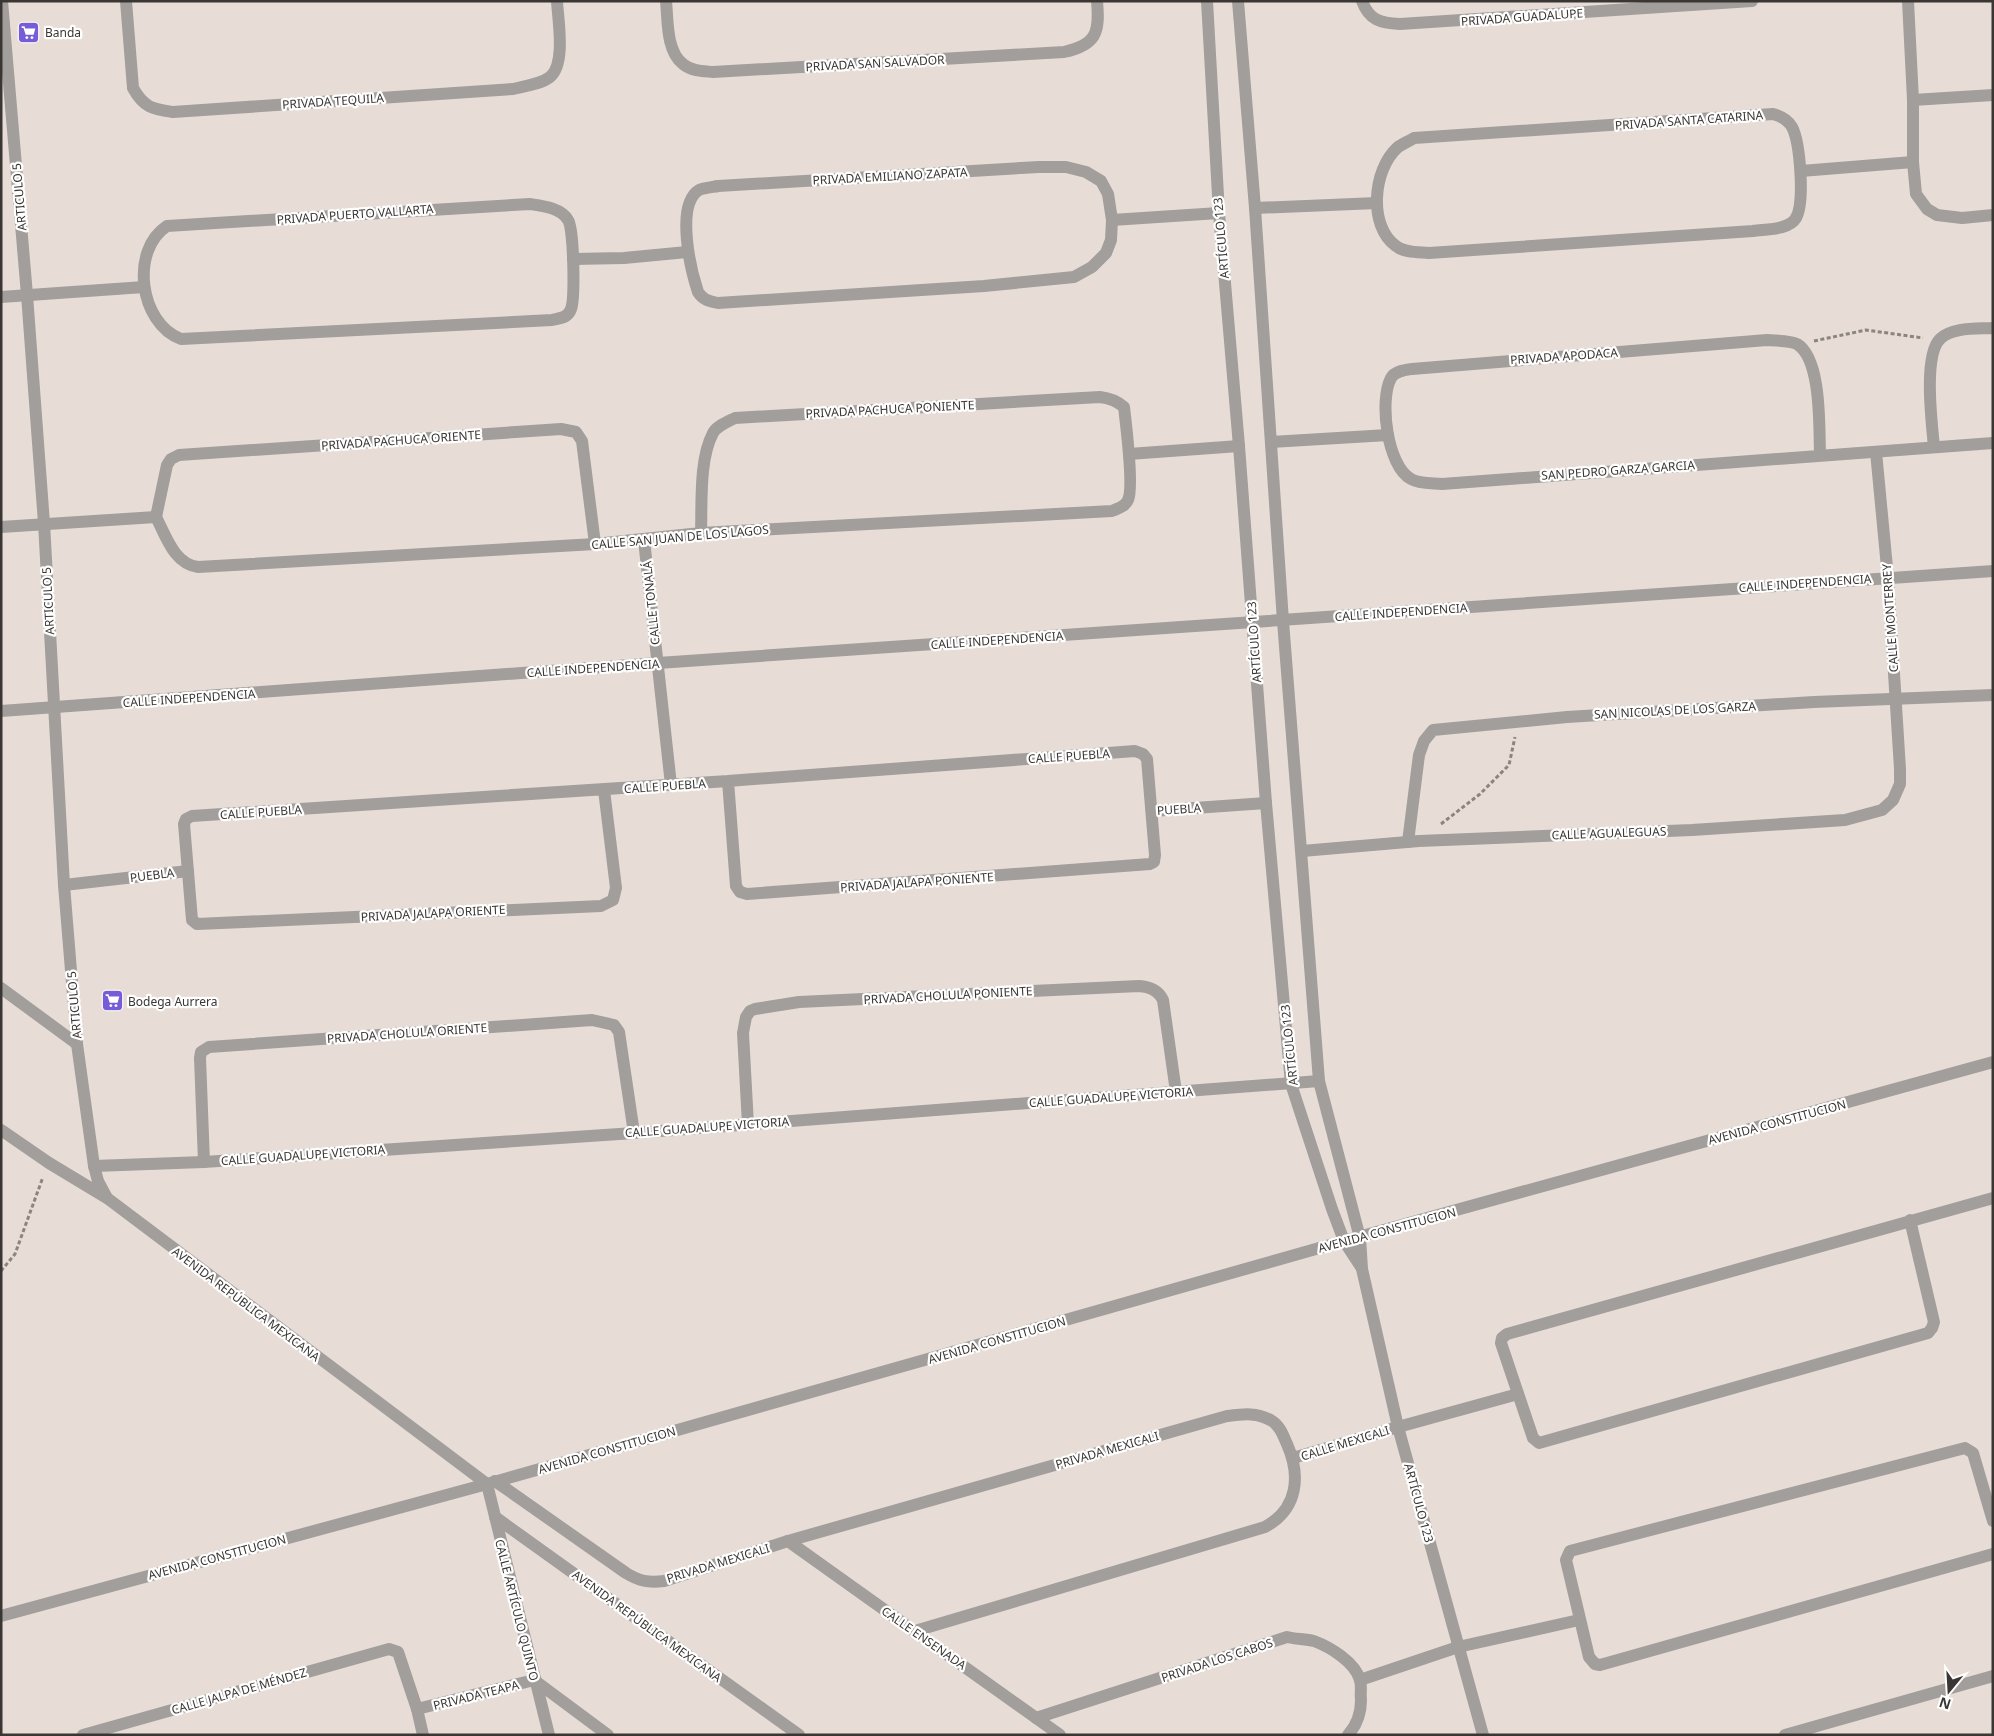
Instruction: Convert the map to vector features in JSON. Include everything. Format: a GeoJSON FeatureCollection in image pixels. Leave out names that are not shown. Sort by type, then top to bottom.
{"type":"FeatureCollection","features":[{"type":"Feature","properties":{"kind":"street","name":"ARTICULO 5"},"geometry":{"type":"LineString","coordinates":[[2,1],[44,523],[64,885],[77,1044],[94,1166],[98,1181],[107,1198]]}},
{"type":"Feature","properties":{"kind":"street","name":"PRIVADA TEQUILA"},"geometry":{"type":"LineString","coordinates":[[126,1],[134,88],[140,100],[153,109],[174,112],[513,89],[532,84],[549,78],[557,69],[559,55],[557,1]]}},
{"type":"Feature","properties":{"kind":"street","name":"PRIVADA SAN SALVADOR"},"geometry":{"type":"LineString","coordinates":[[666,1],[669,31],[674,52],[683,64],[696,70],[713,72],[1064,52],[1079,49],[1090,42],[1099,19],[1097,1]]}},
{"type":"Feature","properties":{"kind":"street","name":"ARTÍCULO 123"},"geometry":{"type":"LineString","coordinates":[[1207,1],[1219,212],[1266,803],[1291,1084],[1344,1241],[1362,1269]]}},
{"type":"Feature","properties":{"kind":"street","name":"ARTÍCULO 123"},"geometry":{"type":"LineString","coordinates":[[1238,1],[1319,1081],[1360,1238],[1362,1269],[1398,1427],[1483,1735]]}},
{"type":"Feature","properties":{"kind":"street","name":"PRIVADA GUADALUPE"},"geometry":{"type":"LineString","coordinates":[[1362,1],[1366,12],[1376,20],[1400,24],[1752,1]]}},
{"type":"Feature","properties":{"kind":"street"},"geometry":{"type":"LineString","coordinates":[[1908,1],[1913,100],[1913,162],[1916,194],[1927,209],[1937,214],[1962,218],[1993,215]]}},
{"type":"Feature","properties":{"kind":"street"},"geometry":{"type":"LineString","coordinates":[[1913,100],[1993,95]]}},
{"type":"Feature","properties":{"kind":"street","name":"PRIVADA SANTA CATARINA"},"geometry":{"type":"LineString","coordinates":[[1773,114],[1781,116],[1791,125],[1801,171],[1800,206],[1796,218],[1789,225],[1753,231],[1413,252],[1397,248],[1388,239],[1380,223],[1377,203],[1377,186],[1384,167],[1397,149],[1414,138],[1773,114]]}},
{"type":"Feature","properties":{"kind":"street"},"geometry":{"type":"LineString","coordinates":[[1801,171],[1913,162]]}},
{"type":"Feature","properties":{"kind":"street","name":"PRIVADA EMILIANO ZAPATA"},"geometry":{"type":"LineString","coordinates":[[1066,167],[1086,172],[1101,181],[1108,194],[1112,220],[1112,240],[1106,253],[1086,271],[1074,277],[984,286],[718,302],[701,297],[687,252],[687,220],[691,199],[699,190],[718,186],[1066,167]]}},
{"type":"Feature","properties":{"kind":"street"},"geometry":{"type":"LineString","coordinates":[[1255,208],[1377,203]]}},
{"type":"Feature","properties":{"kind":"street","name":"PRIVADA PUERTO VALLARTA"},"geometry":{"type":"LineString","coordinates":[[530,204],[546,206],[562,213],[569,221],[573,259],[572,309],[565,317],[552,320],[181,339],[170,335],[161,326],[150,310],[144,287],[144,276],[153,238],[167,226],[530,204]]}},
{"type":"Feature","properties":{"kind":"street"},"geometry":{"type":"LineString","coordinates":[[1112,220],[1219,212]]}},
{"type":"Feature","properties":{"kind":"street"},"geometry":{"type":"LineString","coordinates":[[573,259],[624,258],[687,252]]}},
{"type":"Feature","properties":{"kind":"street"},"geometry":{"type":"LineString","coordinates":[[1,297],[144,287]]}},
{"type":"Feature","properties":{"kind":"street"},"geometry":{"type":"LineString","coordinates":[[1934,447],[1930,400],[1930,368],[1933,352],[1939,340],[1948,334],[1970,329],[1993,328]]}},
{"type":"Feature","properties":{"kind":"street","name":"PRIVADA APODACA"},"geometry":{"type":"LineString","coordinates":[[1388,435],[1386,405],[1388,387],[1392,376],[1406,370],[1767,340],[1797,344]]}},
{"type":"Feature","properties":{"kind":"street"},"geometry":{"type":"LineString","coordinates":[[1797,344],[1808,356],[1814,375],[1820,455]]}},
{"type":"Feature","properties":{"kind":"street","name":"PRIVADA PACHUCA PONIENTE"},"geometry":{"type":"LineString","coordinates":[[701,533],[704,469],[713,432],[735,418],[1100,397],[1109,398],[1124,407],[1129,454]]}},
{"type":"Feature","properties":{"kind":"street","name":"PRIVADA PACHUCA ORIENTE"},"geometry":{"type":"LineString","coordinates":[[156,517],[168,465],[171,459],[179,455],[561,429],[576,432],[582,441],[595,544]]}},
{"type":"Feature","properties":{"kind":"street"},"geometry":{"type":"LineString","coordinates":[[1271,442],[1388,435]]}},
{"type":"Feature","properties":{"kind":"street","name":"SAN PEDRO GARZA GARCIA"},"geometry":{"type":"LineString","coordinates":[[1388,435],[1396,461],[1411,480],[1442,484],[1993,443]]}},
{"type":"Feature","properties":{"kind":"street"},"geometry":{"type":"LineString","coordinates":[[1129,454],[1239,446]]}},
{"type":"Feature","properties":{"kind":"street","name":"CALLE MONTERREY"},"geometry":{"type":"LineString","coordinates":[[1876,452],[1888,578],[1900,784]]}},
{"type":"Feature","properties":{"kind":"street","name":"CALLE SAN JUAN DE LOS LAGOS"},"geometry":{"type":"LineString","coordinates":[[156,517],[178,558],[183,562],[198,567],[595,544],[701,533],[1112,511],[1123,507],[1128,501],[1130,494],[1129,454]]}},
{"type":"Feature","properties":{"kind":"street"},"geometry":{"type":"LineString","coordinates":[[1,527],[156,517]]}},
{"type":"Feature","properties":{"kind":"street","name":"CALLE TONALÁ"},"geometry":{"type":"LineString","coordinates":[[644,540],[671,785]]}},
{"type":"Feature","properties":{"kind":"street","name":"CALLE INDEPENDENCIA"},"geometry":{"type":"LineString","coordinates":[[1,711],[1993,571]]}},
{"type":"Feature","properties":{"kind":"street","name":"SAN NICOLAS DE LOS GARZA"},"geometry":{"type":"LineString","coordinates":[[1413,842],[1419,755],[1424,741],[1433,730],[1522,721],[1814,702],[1993,695]]}},
{"type":"Feature","properties":{"kind":"street","name":"CALLE PUEBLA"},"geometry":{"type":"LineString","coordinates":[[186,819],[192,816],[604,790],[1135,751],[1143,754]]}},
{"type":"Feature","properties":{"kind":"street","name":"PUEBLA"},"geometry":{"type":"LineString","coordinates":[[1143,754],[1147,759],[1152,811],[1266,803]]}},
{"type":"Feature","properties":{"kind":"street","name":"PRIVADA JALAPA PONIENTE"},"geometry":{"type":"LineString","coordinates":[[728,781],[736,886],[740,892],[746,894],[1150,864],[1154,862],[1156,855],[1152,811]]}},
{"type":"Feature","properties":{"kind":"street","name":"CALLE AGUALEGUAS"},"geometry":{"type":"LineString","coordinates":[[1302,851],[1413,842],[1692,830],[1845,820],[1882,810],[1893,800],[1900,784]]}},
{"type":"Feature","properties":{"kind":"street","name":"PRIVADA JALAPA ORIENTE"},"geometry":{"type":"LineString","coordinates":[[188,871],[192,920],[197,924],[601,906],[613,900],[616,888],[604,790]]}},
{"type":"Feature","properties":{"kind":"street","name":"PUEBLA"},"geometry":{"type":"LineString","coordinates":[[64,885],[188,871],[184,824],[186,819]]}},
{"type":"Feature","properties":{"kind":"street","name":"PRIVADA CHOLULA PONIENTE"},"geometry":{"type":"LineString","coordinates":[[748,1124],[743,1032],[746,1017],[750,1011],[755,1009],[799,1002],[1148,987],[1160,994],[1163,1000],[1176,1092]]}},
{"type":"Feature","properties":{"kind":"street"},"geometry":{"type":"LineString","coordinates":[[1,988],[77,1044]]}},
{"type":"Feature","properties":{"kind":"street","name":"PRIVADA CHOLULA ORIENTE"},"geometry":{"type":"LineString","coordinates":[[204,1162],[200,1058],[201,1052],[209,1047],[592,1020],[614,1025],[619,1032],[634,1133]]}},
{"type":"Feature","properties":{"kind":"street","name":"AVENIDA CONSTITUCION"},"geometry":{"type":"LineString","coordinates":[[1,1616],[491,1483],[1344,1241],[1993,1062]]}},
{"type":"Feature","properties":{"kind":"street","name":"CALLE GUADALUPE VICTORIA"},"geometry":{"type":"LineString","coordinates":[[94,1166],[204,1162],[634,1133],[1319,1081]]}},
{"type":"Feature","properties":{"kind":"street","name":"AVENIDA REPÚBLICA MEXICANA"},"geometry":{"type":"LineString","coordinates":[[1,1130],[49,1163],[107,1198],[491,1483]]}},
{"type":"Feature","properties":{"kind":"street"},"geometry":{"type":"LineString","coordinates":[[1910,1220],[1934,1322],[1928,1333],[1540,1443],[1533,1438],[1501,1343],[1502,1338],[1507,1334],[1910,1220],[1993,1198]]}},
{"type":"Feature","properties":{"kind":"street","name":"CALLE MEXICALI"},"geometry":{"type":"LineString","coordinates":[[1293,1458],[1518,1394]]}},
{"type":"Feature","properties":{"kind":"street","name":"PRIVADA MEXICALI"},"geometry":{"type":"LineString","coordinates":[[491,1483],[626,1573],[648,1583],[664,1581],[788,1541],[1227,1416],[1245,1413],[1263,1416],[1274,1422],[1280,1429],[1293,1458],[1295,1486],[1290,1504],[1277,1521],[1265,1527],[915,1631]]}},
{"type":"Feature","properties":{"kind":"street"},"geometry":{"type":"LineString","coordinates":[[1993,1521],[1991,1505],[1974,1453],[1965,1448],[1570,1551],[1566,1560],[1589,1656],[1595,1664],[1600,1665],[1993,1554]]}},
{"type":"Feature","properties":{"kind":"street","name":"CALLE ARTÍCULO QUINTO"},"geometry":{"type":"LineString","coordinates":[[491,1483],[495,1517],[549,1735]]}},
{"type":"Feature","properties":{"kind":"street","name":"AVENIDA REPÚBLICA MEXICANA"},"geometry":{"type":"LineString","coordinates":[[495,1517],[799,1735]]}},
{"type":"Feature","properties":{"kind":"street","name":"CALLE ENSENADA"},"geometry":{"type":"LineString","coordinates":[[788,1541],[1060,1735]]}},
{"type":"Feature","properties":{"kind":"street"},"geometry":{"type":"LineString","coordinates":[[1348,1735],[1354,1729],[1361,1707],[1360,1680],[1458,1647],[1579,1620]]}},
{"type":"Feature","properties":{"kind":"street","name":"PRIVADA LOS CABOS"},"geometry":{"type":"LineString","coordinates":[[1036,1718],[1287,1637],[1312,1641],[1331,1649],[1350,1665],[1360,1680]]}},
{"type":"Feature","properties":{"kind":"street","name":"CALLE JALPA DE MÉNDEZ"},"geometry":{"type":"LineString","coordinates":[[83,1735],[389,1649],[396,1650]]}},
{"type":"Feature","properties":{"kind":"street","name":"PRIVADA TEAPA"},"geometry":{"type":"LineString","coordinates":[[396,1650],[417,1709],[423,1735]]}},
{"type":"Feature","properties":{"kind":"street"},"geometry":{"type":"LineString","coordinates":[[1785,1735],[1993,1676]]}},
{"type":"Feature","properties":{"kind":"street"},"geometry":{"type":"LineString","coordinates":[[534,1680],[608,1735]]}},
{"type":"Feature","properties":{"kind":"street","name":"PRIVADA TEAPA"},"geometry":{"type":"LineString","coordinates":[[417,1709],[534,1680]]}},
{"type":"Feature","properties":{"kind":"path"},"geometry":{"type":"LineString","coordinates":[[1797,344],[1866,330],[1939,340]]}},
{"type":"Feature","properties":{"kind":"path"},"geometry":{"type":"LineString","coordinates":[[1413,842],[1480,794],[1509,764],[1513,742],[1522,721]]}},
{"type":"Feature","properties":{"kind":"path"},"geometry":{"type":"LineString","coordinates":[[1,1271],[15,1254],[49,1163]]}},
{"type":"Feature","properties":{"kind":"place","name":"Banda"},"geometry":{"type":"Point","coordinates":[29,32]}},
{"type":"Feature","properties":{"kind":"place","name":"Bodega Aurrera"},"geometry":{"type":"Point","coordinates":[112,1001]}}]}
